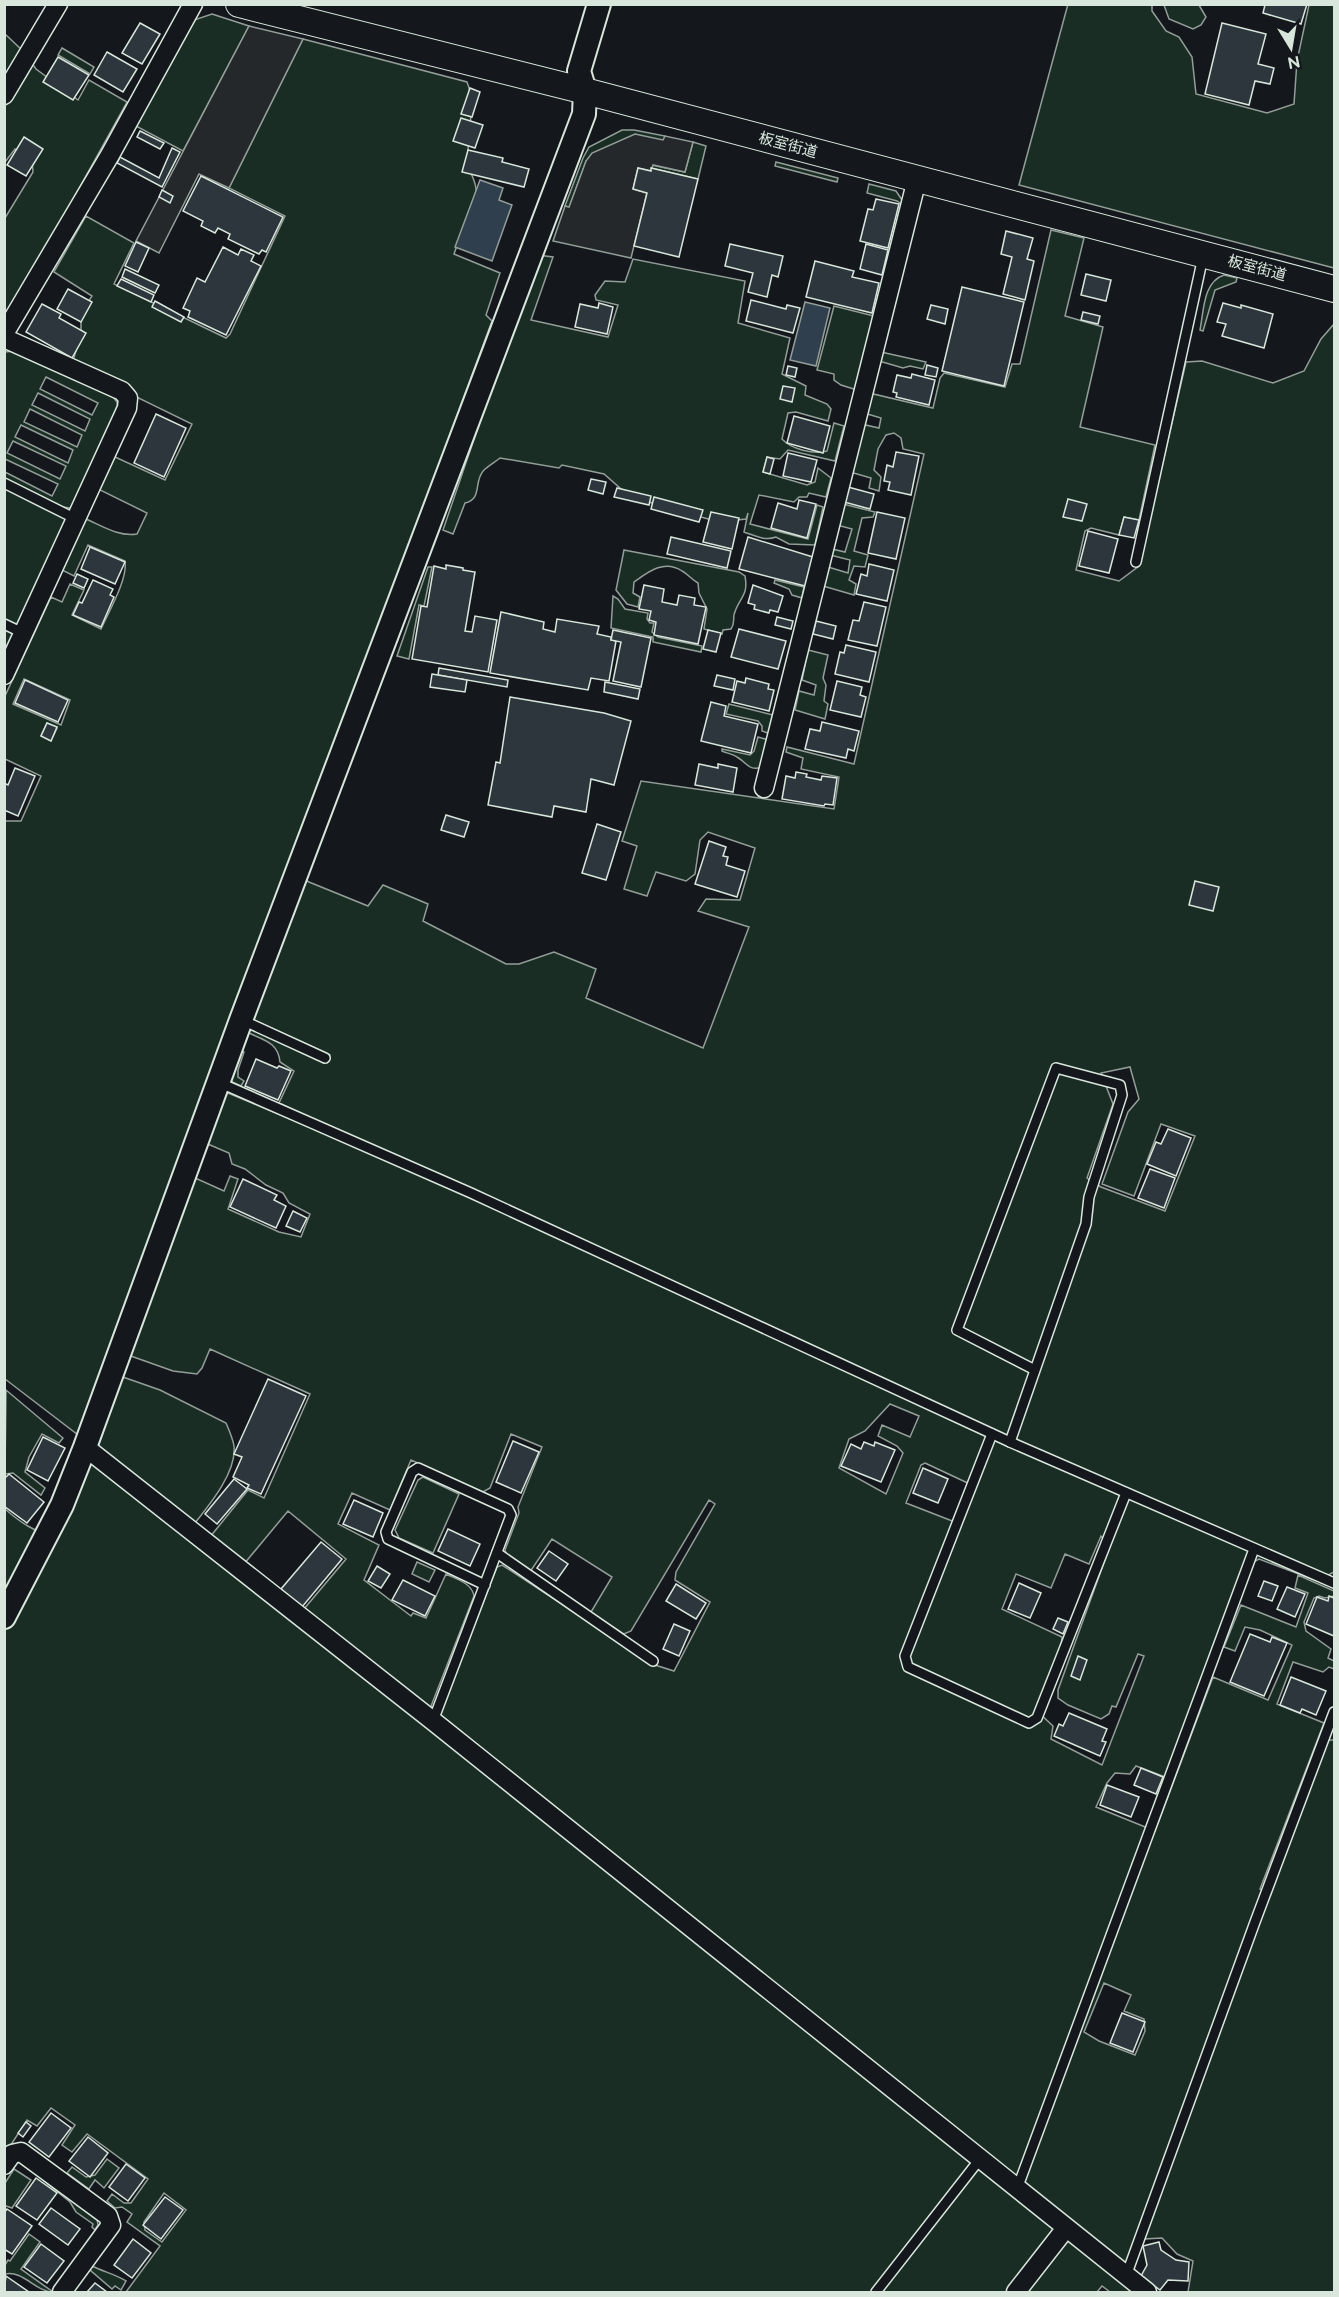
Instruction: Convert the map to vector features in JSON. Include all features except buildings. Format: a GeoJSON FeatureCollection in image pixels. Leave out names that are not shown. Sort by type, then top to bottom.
{"type":"FeatureCollection","features":[{"type":"Feature","properties":{"kind":"main road","name":"板室街道"},"geometry":{"type":"LineString","coordinates":[[239,4],[585,91],[1335,289]]}},
{"type":"Feature","properties":{"kind":"street"},"geometry":{"type":"LineString","coordinates":[[4,95],[58,4]]}},
{"type":"Feature","properties":{"kind":"street"},"geometry":{"type":"LineString","coordinates":[[4,675],[127,408],[128,398],[122,391],[4,336],[110,155],[193,4]]}},
{"type":"Feature","properties":{"kind":"street"},"geometry":{"type":"LineString","coordinates":[[4,1617],[62,1505],[85,1447],[241,1020],[584,114],[585,91],[579,71],[598,4]]}},
{"type":"Feature","properties":{"kind":"street"},"geometry":{"type":"LineString","coordinates":[[764,788],[916,179]]}},
{"type":"Feature","properties":{"kind":"street"},"geometry":{"type":"LineString","coordinates":[[85,1447],[433,1721],[1147,2292]]}},
{"type":"Feature","properties":{"kind":"street"},"geometry":{"type":"LineString","coordinates":[[4,2165],[12,2154],[21,2152],[108,2216],[111,2225],[62,2292]]}},
{"type":"Feature","properties":{"kind":"street"},"geometry":{"type":"LineString","coordinates":[[1016,2292],[1066,2228]]}},
{"type":"Feature","properties":{"kind":"lane"},"geometry":{"type":"LineString","coordinates":[[1136,562],[1204,254]]}},
{"type":"Feature","properties":{"kind":"lane"},"geometry":{"type":"LineString","coordinates":[[4,483],[76,519]]}},
{"type":"Feature","properties":{"kind":"lane"},"geometry":{"type":"LineString","coordinates":[[4,624],[23,633]]}},
{"type":"Feature","properties":{"kind":"lane"},"geometry":{"type":"LineString","coordinates":[[241,1020],[325,1058]]}},
{"type":"Feature","properties":{"kind":"lane"},"geometry":{"type":"LineString","coordinates":[[1010,1442],[1086,1224],[1089,1197],[1122,1095],[1120,1085],[1056,1068],[957,1330],[1035,1370]]}},
{"type":"Feature","properties":{"kind":"lane"},"geometry":{"type":"LineString","coordinates":[[218,1082],[471,1193],[992,1434],[1335,1582]]}},
{"type":"Feature","properties":{"kind":"lane"},"geometry":{"type":"LineString","coordinates":[[992,1434],[905,1656],[908,1667],[1029,1723],[1037,1718],[1126,1493]]}},
{"type":"Feature","properties":{"kind":"lane"},"geometry":{"type":"LineString","coordinates":[[433,1721],[485,1585],[511,1515],[508,1509],[418,1468],[412,1472],[386,1532],[388,1539],[485,1585]]}},
{"type":"Feature","properties":{"kind":"lane"},"geometry":{"type":"LineString","coordinates":[[1017,2189],[1254,1549]]}},
{"type":"Feature","properties":{"kind":"lane"},"geometry":{"type":"LineString","coordinates":[[497,1553],[653,1661]]}},
{"type":"Feature","properties":{"kind":"lane"},"geometry":{"type":"LineString","coordinates":[[1126,2276],[1251,1933],[1335,1712]]}},
{"type":"Feature","properties":{"kind":"lane"},"geometry":{"type":"LineString","coordinates":[[876,2292],[980,2159]]}},
{"type":"Feature","properties":{"kind":"green space"},"geometry":{"type":"Polygon","coordinates":[[[1068,4],[1152,5],[1152,11],[1166,31],[1179,37],[1192,57],[1196,94],[1267,113],[1294,104],[1297,61],[1309,5],[1334,5],[1334,268],[1019,185],[1068,4]]]}},
{"type":"Feature","properties":{"kind":"green space"},"geometry":{"type":"Polygon","coordinates":[[[1164,5],[1199,5],[1206,17],[1201,25],[1193,29],[1169,19],[1164,5]]]}},
{"type":"Feature","properties":{"kind":"green space"},"geometry":{"type":"Polygon","coordinates":[[[212,14],[249,26],[183,151],[134,125],[194,20],[212,14]]]}},
{"type":"Feature","properties":{"kind":"green space"},"geometry":{"type":"Polygon","coordinates":[[[5,34],[24,52],[36,69],[78,100],[89,80],[127,102],[5,322],[5,218],[33,172],[32,160],[15,149],[5,162],[5,34]]]}},
{"type":"Feature","properties":{"kind":"green space"},"geometry":{"type":"Polygon","coordinates":[[[303,39],[467,82],[471,102],[468,155],[476,192],[454,254],[500,273],[486,315],[492,321],[289,870],[309,882],[368,906],[383,885],[428,904],[423,921],[506,964],[519,964],[554,952],[596,969],[586,998],[703,1048],[749,927],[698,911],[706,899],[740,900],[755,848],[708,832],[700,840],[695,874],[686,881],[656,872],[647,896],[624,889],[637,846],[622,841],[641,781],[834,809],[839,777],[801,769],[803,758],[786,752],[787,747],[854,764],[924,454],[903,449],[901,438],[894,433],[886,435],[878,449],[874,470],[881,477],[879,491],[869,488],[871,478],[850,472],[861,424],[879,428],[881,418],[864,413],[869,393],[933,408],[940,378],[944,373],[1005,387],[1012,364],[1020,364],[1051,230],[1084,238],[1065,316],[1103,327],[1080,427],[1155,445],[1139,520],[1124,517],[1119,535],[1091,528],[1085,531],[1076,570],[1119,581],[1139,566],[1186,362],[1202,361],[1273,383],[1304,371],[1321,339],[1334,324],[1334,1572],[1317,1581],[1259,1559],[1244,1567],[1165,1777],[1136,1766],[1130,1774],[1115,1773],[1107,1783],[1096,1807],[1155,1831],[1213,1677],[1268,1700],[1292,1645],[1260,1630],[1245,1627],[1235,1651],[1224,1647],[1241,1605],[1296,1627],[1308,1593],[1295,1588],[1298,1575],[1334,1591],[1334,1596],[1314,1598],[1304,1622],[1306,1631],[1331,1649],[1328,1658],[1334,1661],[1334,1669],[1329,1667],[1323,1672],[1293,1662],[1277,1704],[1324,1723],[1260,1889],[1267,1892],[1326,1740],[1334,1740],[1334,2292],[1188,2292],[1193,2261],[1177,2254],[1162,2238],[1144,2239],[1138,2254],[1123,2264],[1076,2228],[1064,2241],[1072,2241],[1137,2292],[1110,2292],[1102,2286],[1097,2292],[126,2292],[160,2246],[127,2222],[132,2214],[122,2207],[115,2208],[107,2201],[112,2194],[124,2203],[131,2203],[148,2179],[87,2134],[72,2152],[62,2145],[75,2125],[51,2108],[37,2126],[27,2120],[5,2154],[5,1509],[27,1526],[52,1536],[95,1448],[5,1379],[5,821],[21,821],[41,776],[5,759],[5,696],[51,597],[62,602],[70,584],[84,590],[72,615],[101,629],[117,595],[124,577],[125,561],[88,545],[74,576],[62,570],[86,519],[104,528],[130,535],[137,534],[147,513],[98,489],[113,456],[165,480],[192,424],[79,369],[73,361],[81,334],[81,313],[92,296],[54,272],[86,216],[134,243],[114,284],[226,338],[230,334],[285,216],[229,188],[303,39]],[[24,679],[13,704],[61,725],[70,700],[24,679]],[[47,723],[41,736],[51,741],[57,728],[47,723]],[[248,990],[175,1185],[187,1190],[193,1177],[224,1191],[230,1176],[238,1179],[228,1209],[279,1232],[301,1237],[310,1214],[289,1203],[283,1193],[266,1185],[245,1169],[232,1164],[229,1153],[203,1142],[221,1097],[228,1093],[347,1143],[350,1136],[279,1103],[294,1071],[280,1062],[273,1045],[245,1031],[247,1026],[327,1063],[330,1055],[250,1018],[258,995],[248,990]],[[1130,1067],[1101,1073],[1113,1104],[1087,1178],[1101,1187],[1165,1211],[1195,1136],[1161,1124],[1134,1196],[1102,1184],[1128,1112],[1139,1099],[1130,1067]],[[210,1349],[197,1374],[173,1371],[128,1355],[120,1376],[160,1390],[226,1423],[234,1446],[234,1457],[225,1480],[187,1533],[301,1626],[311,1615],[304,1609],[346,1559],[288,1511],[244,1564],[210,1537],[248,1490],[264,1498],[310,1394],[210,1349]],[[890,1404],[865,1431],[849,1439],[839,1468],[886,1494],[903,1453],[897,1446],[878,1436],[882,1425],[910,1437],[919,1416],[890,1404]],[[511,1434],[490,1488],[483,1492],[411,1460],[390,1510],[352,1493],[338,1524],[379,1545],[364,1580],[411,1616],[413,1613],[426,1618],[446,1574],[463,1582],[473,1592],[474,1596],[426,1719],[461,1746],[465,1739],[441,1720],[440,1714],[497,1567],[502,1565],[655,1665],[674,1671],[710,1602],[675,1580],[676,1572],[715,1504],[709,1500],[631,1631],[624,1634],[591,1612],[612,1577],[552,1539],[530,1572],[507,1557],[505,1550],[519,1513],[518,1507],[542,1447],[511,1434]],[[925,1463],[921,1465],[906,1503],[960,1524],[974,1486],[925,1463]],[[1101,1536],[1089,1564],[1065,1554],[1051,1588],[1016,1574],[1002,1609],[1062,1637],[1061,1647],[1036,1710],[1053,1726],[1051,1739],[1102,1765],[1144,1656],[1138,1654],[1116,1707],[1112,1706],[1109,1714],[1101,1719],[1068,1705],[1058,1698],[1058,1690],[1110,1546],[1101,1536]],[[1104,1983],[1084,2032],[1099,2041],[1135,2055],[1145,2031],[1144,2019],[1124,2011],[1131,1995],[1104,1983]],[[164,2193],[144,2222],[145,2230],[162,2242],[186,2210],[164,2193]]]}},
{"type":"Feature","properties":{"kind":"green space"},"geometry":{"type":"Polygon","coordinates":[[[62,48],[94,67],[90,74],[58,55],[62,48]]]}},
{"type":"Feature","properties":{"kind":"green space"},"geometry":{"type":"Polygon","coordinates":[[[622,130],[665,136],[664,140],[586,161],[569,208],[565,206],[589,147],[622,130]]]}},
{"type":"Feature","properties":{"kind":"green space"},"geometry":{"type":"Polygon","coordinates":[[[693,142],[706,146],[698,179],[651,168],[652,165],[685,172],[693,142]]]}},
{"type":"Feature","properties":{"kind":"green space"},"geometry":{"type":"Polygon","coordinates":[[[776,162],[838,178],[837,182],[775,166],[776,162]]]}},
{"type":"Feature","properties":{"kind":"green space"},"geometry":{"type":"Polygon","coordinates":[[[869,184],[896,191],[902,200],[901,204],[867,193],[869,184]]]}},
{"type":"Feature","properties":{"kind":"green space"},"geometry":{"type":"Polygon","coordinates":[[[537,255],[553,257],[531,320],[608,337],[618,305],[596,300],[595,295],[605,281],[625,282],[633,259],[745,281],[738,323],[790,338],[782,374],[806,386],[805,395],[827,404],[831,409],[828,421],[796,412],[788,413],[782,439],[791,446],[803,450],[827,451],[834,423],[844,426],[835,461],[788,450],[780,459],[767,457],[763,472],[807,485],[815,482],[818,468],[831,478],[826,497],[809,493],[807,497],[799,497],[794,502],[759,495],[750,524],[808,539],[817,505],[823,507],[815,545],[789,544],[776,537],[764,538],[744,532],[748,513],[746,519],[719,522],[628,495],[604,474],[562,465],[559,468],[500,458],[481,474],[476,494],[471,501],[465,503],[453,534],[443,530],[537,255]]]}},
{"type":"Feature","properties":{"kind":"green space"},"geometry":{"type":"Polygon","coordinates":[[[1224,275],[1237,278],[1236,282],[1215,290],[1203,331],[1200,330],[1208,290],[1217,279],[1224,275]]]}},
{"type":"Feature","properties":{"kind":"green space"},"geometry":{"type":"Polygon","coordinates":[[[834,306],[874,316],[857,390],[841,385],[834,380],[834,374],[817,370],[834,306]]]}},
{"type":"Feature","properties":{"kind":"green space"},"geometry":{"type":"Polygon","coordinates":[[[14,351],[113,397],[117,402],[118,412],[77,503],[70,508],[62,507],[5,479],[5,472],[52,496],[58,484],[5,459],[5,352],[14,351]],[[46,377],[40,389],[92,415],[98,403],[46,377]],[[38,393],[32,405],[85,431],[90,419],[38,393]],[[30,409],[24,422],[77,447],[82,435],[30,409]],[[21,425],[15,437],[68,463],[73,450],[21,425]],[[13,441],[7,453],[60,479],[66,466],[13,441]]]}},
{"type":"Feature","properties":{"kind":"green space"},"geometry":{"type":"Polygon","coordinates":[[[881,352],[926,362],[923,369],[910,366],[903,368],[879,361],[881,352]]]}},
{"type":"Feature","properties":{"kind":"green space"},"geometry":{"type":"Polygon","coordinates":[[[5,487],[71,520],[5,684],[5,487]]]}},
{"type":"Feature","properties":{"kind":"green space"},"geometry":{"type":"Polygon","coordinates":[[[843,504],[875,512],[873,517],[862,518],[854,551],[868,555],[865,567],[854,566],[849,580],[856,584],[854,595],[823,586],[828,567],[848,573],[850,560],[830,555],[832,549],[845,552],[852,529],[837,525],[843,504]]]}},
{"type":"Feature","properties":{"kind":"green space"},"geometry":{"type":"Polygon","coordinates":[[[624,550],[739,572],[745,576],[746,589],[736,609],[731,629],[723,630],[722,634],[704,629],[707,609],[699,593],[698,583],[684,572],[669,566],[656,568],[634,582],[633,593],[640,597],[638,607],[627,604],[616,590],[624,550]]]}},
{"type":"Feature","properties":{"kind":"green space"},"geometry":{"type":"Polygon","coordinates":[[[428,567],[432,567],[424,606],[419,605],[409,659],[397,656],[428,567]]]}},
{"type":"Feature","properties":{"kind":"green space"},"geometry":{"type":"Polygon","coordinates":[[[775,580],[804,587],[802,598],[792,595],[789,589],[774,583],[775,580]]]}},
{"type":"Feature","properties":{"kind":"green space"},"geometry":{"type":"Polygon","coordinates":[[[613,596],[625,609],[648,613],[647,619],[650,623],[654,623],[652,632],[658,637],[702,646],[701,652],[653,642],[653,637],[611,628],[613,596]]]}},
{"type":"Feature","properties":{"kind":"green space"},"geometry":{"type":"Polygon","coordinates":[[[808,650],[828,655],[823,678],[826,685],[824,701],[828,704],[825,719],[795,710],[799,691],[814,695],[816,685],[802,680],[808,650]]]}},
{"type":"Feature","properties":{"kind":"green space"},"geometry":{"type":"Polygon","coordinates":[[[729,704],[777,716],[773,735],[762,731],[762,726],[758,721],[726,714],[729,704]]]}},
{"type":"Feature","properties":{"kind":"green space"},"geometry":{"type":"Polygon","coordinates":[[[758,737],[772,741],[765,767],[752,768],[735,756],[722,751],[722,749],[750,755],[754,751],[758,737]]]}},
{"type":"Feature","properties":{"kind":"green space"},"geometry":{"type":"Polygon","coordinates":[[[239,1049],[244,1052],[238,1070],[238,1077],[244,1081],[241,1086],[230,1081],[239,1049]]]}},
{"type":"Feature","properties":{"kind":"green space"},"geometry":{"type":"Polygon","coordinates":[[[6,1390],[63,1438],[59,1443],[42,1434],[29,1457],[25,1472],[45,1488],[41,1495],[13,1473],[5,1474],[6,1390]]]}},
{"type":"Feature","properties":{"kind":"green space"},"geometry":{"type":"Polygon","coordinates":[[[423,1477],[459,1494],[433,1553],[399,1538],[395,1530],[418,1480],[423,1477]]]}},
{"type":"Feature","properties":{"kind":"green space"},"geometry":{"type":"Polygon","coordinates":[[[417,1562],[435,1570],[429,1582],[412,1574],[417,1562]]]}},
{"type":"Feature","properties":{"kind":"green space"},"geometry":{"type":"Polygon","coordinates":[[[107,2159],[119,2168],[104,2188],[95,2180],[89,2189],[67,2173],[72,2167],[86,2177],[95,2175],[107,2159]]]}},
{"type":"Feature","properties":{"kind":"green space"},"geometry":{"type":"Polygon","coordinates":[[[14,2169],[31,2180],[12,2208],[6,2206],[5,2208],[5,2183],[14,2169]]]}},
{"type":"Feature","properties":{"kind":"green space"},"geometry":{"type":"Polygon","coordinates":[[[46,2180],[97,2219],[98,2225],[95,2230],[92,2227],[93,2224],[76,2212],[70,2202],[44,2181],[46,2180]]]}},
{"type":"Feature","properties":{"kind":"green space"},"geometry":{"type":"Polygon","coordinates":[[[29,2234],[40,2242],[21,2269],[53,2292],[41,2289],[18,2275],[5,2274],[5,2265],[8,2260],[10,2261],[29,2234]]]}},
{"type":"Feature","properties":{"kind":"green space"},"geometry":{"type":"Polygon","coordinates":[[[92,2266],[126,2281],[121,2290],[115,2286],[112,2289],[90,2270],[92,2266]]]}},
{"type":"Feature","properties":{"kind":"shaded area"},"geometry":{"type":"Polygon","coordinates":[[[249,26],[303,39],[229,188],[199,174],[159,253],[136,241],[249,26]]]}},
{"type":"Feature","properties":{"kind":"shaded area"},"geometry":{"type":"Polygon","coordinates":[[[635,134],[663,140],[665,136],[693,142],[685,172],[653,165],[651,171],[638,168],[633,189],[647,193],[631,258],[553,241],[565,206],[569,207],[586,161],[592,153],[635,134]]]}},
{"type":"Feature","properties":{"kind":"water"},"geometry":{"type":"Polygon","coordinates":[[[480,180],[503,188],[499,200],[512,205],[492,261],[455,247],[480,180]]]}},
{"type":"Feature","properties":{"kind":"water"},"geometry":{"type":"Polygon","coordinates":[[[805,302],[830,308],[816,366],[790,360],[805,302]]]}}]}
